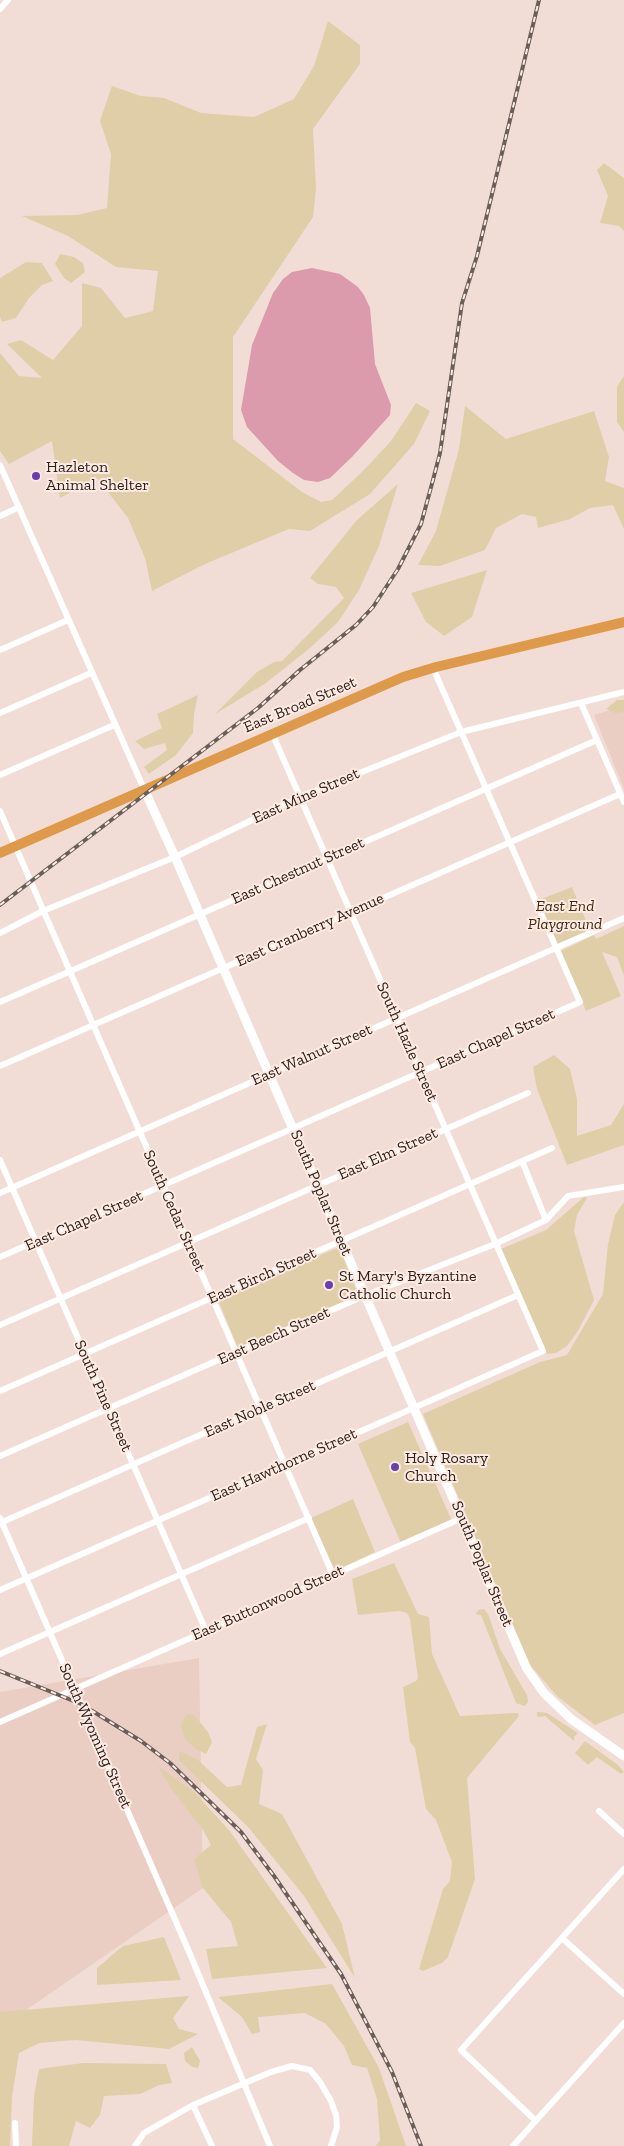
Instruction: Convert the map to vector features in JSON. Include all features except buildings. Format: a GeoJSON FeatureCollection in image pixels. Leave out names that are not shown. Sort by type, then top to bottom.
{"type":"FeatureCollection","features":[{"type":"Feature","properties":{"kind":"highway","name":"East Broad Street"},"geometry":{"type":"LineString","coordinates":[[0,853],[403,676],[624,622]]}},
{"type":"Feature","properties":{"kind":"main road","name":"South Poplar Street"},"geometry":{"type":"LineString","coordinates":[[144,789],[224,968],[527,1669],[544,1693],[571,1719],[624,1756]]}},
{"type":"Feature","properties":{"kind":"street"},"geometry":{"type":"LineString","coordinates":[[0,9],[8,0]]}},
{"type":"Feature","properties":{"kind":"street"},"geometry":{"type":"LineString","coordinates":[[0,465],[144,789]]}},
{"type":"Feature","properties":{"kind":"street"},"geometry":{"type":"LineString","coordinates":[[0,516],[19,507]]}},
{"type":"Feature","properties":{"kind":"street"},"geometry":{"type":"LineString","coordinates":[[0,650],[68,620]]}},
{"type":"Feature","properties":{"kind":"street"},"geometry":{"type":"LineString","coordinates":[[433,668],[556,948]]}},
{"type":"Feature","properties":{"kind":"street"},"geometry":{"type":"LineString","coordinates":[[0,713],[91,673]]}},
{"type":"Feature","properties":{"kind":"street","name":"East Mine Street"},"geometry":{"type":"LineString","coordinates":[[0,933],[44,911],[175,856],[300,796],[462,732],[624,692]]}},
{"type":"Feature","properties":{"kind":"street"},"geometry":{"type":"LineString","coordinates":[[581,703],[624,802]]}},
{"type":"Feature","properties":{"kind":"street"},"geometry":{"type":"LineString","coordinates":[[0,775],[114,725]]}},
{"type":"Feature","properties":{"kind":"street","name":"South Hazle Street"},"geometry":{"type":"LineString","coordinates":[[272,733],[542,1351]]}},
{"type":"Feature","properties":{"kind":"street","name":"East Chestnut Street"},"geometry":{"type":"LineString","coordinates":[[0,1002],[597,740]]}},
{"type":"Feature","properties":{"kind":"street","name":"East Cranberry Avenue"},"geometry":{"type":"LineString","coordinates":[[0,1066],[620,794]]}},
{"type":"Feature","properties":{"kind":"street","name":"South Cedar Street"},"geometry":{"type":"LineString","coordinates":[[0,811],[14,847],[44,911],[333,1575]]}},
{"type":"Feature","properties":{"kind":"street","name":"East Walnut Street"},"geometry":{"type":"LineString","coordinates":[[0,1193],[624,918]]}},
{"type":"Feature","properties":{"kind":"street","name":"East Chapel Street"},"geometry":{"type":"LineString","coordinates":[[0,1257],[580,1002],[556,948]]}},
{"type":"Feature","properties":{"kind":"street","name":"East Elm Street"},"geometry":{"type":"LineString","coordinates":[[0,1325],[528,1093]]}},
{"type":"Feature","properties":{"kind":"street","name":"East Birch Street"},"geometry":{"type":"LineString","coordinates":[[0,1391],[552,1148]]}},
{"type":"Feature","properties":{"kind":"street","name":"South Pine Street"},"geometry":{"type":"LineString","coordinates":[[0,1160],[206,1631]]}},
{"type":"Feature","properties":{"kind":"street"},"geometry":{"type":"LineString","coordinates":[[522,1162],[546,1220]]}},
{"type":"Feature","properties":{"kind":"street","name":"East Beech Street"},"geometry":{"type":"LineString","coordinates":[[0,1456],[366,1295],[495,1244],[546,1220],[568,1196],[624,1186]]}},
{"type":"Feature","properties":{"kind":"street","name":"East Noble Street"},"geometry":{"type":"LineString","coordinates":[[1,1521],[133,1465],[518,1295]]}},
{"type":"Feature","properties":{"kind":"street","name":"East Hawthorne Street"},"geometry":{"type":"LineString","coordinates":[[0,1590],[542,1351]]}},
{"type":"Feature","properties":{"kind":"street"},"geometry":{"type":"LineString","coordinates":[[0,1654],[309,1518]]}},
{"type":"Feature","properties":{"kind":"street","name":"East Buttonwood Street"},"geometry":{"type":"LineString","coordinates":[[0,1722],[462,1518]]}},
{"type":"Feature","properties":{"kind":"street","name":"South Wyoming Street"},"geometry":{"type":"LineString","coordinates":[[1,1521],[190,1954],[270,2146]]}},
{"type":"Feature","properties":{"kind":"street"},"geometry":{"type":"LineString","coordinates":[[599,1811],[624,1834]]}},
{"type":"Feature","properties":{"kind":"street"},"geometry":{"type":"LineString","coordinates":[[536,2121],[461,2050],[624,1869]]}},
{"type":"Feature","properties":{"kind":"street"},"geometry":{"type":"LineString","coordinates":[[562,1938],[624,1994]]}},
{"type":"Feature","properties":{"kind":"street"},"geometry":{"type":"LineString","coordinates":[[513,2146],[624,2023]]}},
{"type":"Feature","properties":{"kind":"street"},"geometry":{"type":"LineString","coordinates":[[135,2146],[144,2133],[193,2106],[271,2072],[292,2066],[310,2070],[320,2082],[331,2101],[336,2115],[337,2127],[331,2146]]}},
{"type":"Feature","properties":{"kind":"street"},"geometry":{"type":"LineString","coordinates":[[193,2106],[212,2146]]}},
{"type":"Feature","properties":{"kind":"street"},"geometry":{"type":"LineString","coordinates":[[15,2123],[16,2146]]}},
{"type":"Feature","properties":{"kind":"shaded area"},"geometry":{"type":"Polygon","coordinates":[[[312,268],[340,274],[358,287],[364,295],[370,308],[375,364],[391,405],[390,415],[352,457],[330,478],[318,482],[304,480],[278,461],[247,427],[241,410],[252,345],[273,293],[283,279],[292,272],[312,268]]]}},
{"type":"Feature","properties":{"kind":"shaded area"},"geometry":{"type":"Polygon","coordinates":[[[624,706],[624,789],[594,715],[624,706]]]}},
{"type":"Feature","properties":{"kind":"shaded area"},"geometry":{"type":"Polygon","coordinates":[[[199,1658],[203,1888],[0,2028],[0,1692],[199,1658]]]}},
{"type":"Feature","properties":{"kind":"green space"},"geometry":{"type":"Polygon","coordinates":[[[328,21],[360,45],[360,64],[313,129],[316,189],[313,217],[233,337],[233,439],[302,492],[321,502],[332,500],[364,470],[391,441],[416,403],[430,411],[414,444],[370,494],[310,531],[289,529],[205,564],[152,591],[145,558],[128,518],[97,478],[60,498],[52,441],[9,464],[0,451],[0,353],[19,376],[42,378],[7,344],[21,340],[53,360],[82,326],[82,283],[101,288],[125,318],[153,311],[158,271],[116,267],[68,236],[22,216],[77,215],[107,208],[111,154],[100,121],[112,86],[141,96],[164,98],[201,113],[254,117],[294,99],[314,66],[328,21]]]}},
{"type":"Feature","properties":{"kind":"green space"},"geometry":{"type":"Polygon","coordinates":[[[604,163],[624,178],[624,231],[619,226],[600,223],[608,196],[597,170],[604,163]]]}},
{"type":"Feature","properties":{"kind":"green space"},"geometry":{"type":"Polygon","coordinates":[[[60,254],[74,257],[83,263],[85,272],[71,283],[64,278],[55,264],[60,254]]]}},
{"type":"Feature","properties":{"kind":"green space"},"geometry":{"type":"Polygon","coordinates":[[[26,262],[42,263],[53,281],[42,285],[29,298],[16,318],[2,322],[0,317],[0,278],[26,262]]]}},
{"type":"Feature","properties":{"kind":"green space"},"geometry":{"type":"Polygon","coordinates":[[[624,376],[624,432],[617,422],[617,387],[624,376]]]}},
{"type":"Feature","properties":{"kind":"green space"},"geometry":{"type":"Polygon","coordinates":[[[465,406],[506,439],[594,411],[609,457],[605,481],[624,488],[624,529],[613,505],[590,508],[570,519],[538,528],[536,517],[522,514],[496,528],[485,550],[440,566],[418,565],[436,531],[459,449],[465,406]]]}},
{"type":"Feature","properties":{"kind":"green space"},"geometry":{"type":"Polygon","coordinates":[[[398,484],[379,546],[359,590],[338,622],[310,648],[266,683],[215,714],[257,672],[274,662],[282,661],[344,598],[336,587],[318,584],[310,578],[357,520],[398,484]]]}},
{"type":"Feature","properties":{"kind":"green space"},"geometry":{"type":"Polygon","coordinates":[[[487,570],[472,617],[444,636],[426,622],[411,593],[487,570]]]}},
{"type":"Feature","properties":{"kind":"green space"},"geometry":{"type":"Polygon","coordinates":[[[198,695],[193,733],[176,755],[149,774],[144,767],[167,750],[165,743],[144,749],[135,741],[162,728],[157,714],[198,695]]]}},
{"type":"Feature","properties":{"kind":"green space"},"geometry":{"type":"Polygon","coordinates":[[[617,700],[624,700],[624,712],[615,713],[606,709],[617,700]]]}},
{"type":"Feature","properties":{"kind":"green space","name":"East End Playground"},"geometry":{"type":"Polygon","coordinates":[[[572,887],[590,930],[557,944],[539,900],[572,887]]]}},
{"type":"Feature","properties":{"kind":"green space","name":"East End Playground"},"geometry":{"type":"Polygon","coordinates":[[[624,926],[624,976],[617,957],[602,952],[621,996],[586,1011],[561,951],[594,935],[596,939],[624,926]]]}},
{"type":"Feature","properties":{"kind":"green space"},"geometry":{"type":"Polygon","coordinates":[[[554,1055],[570,1069],[577,1099],[577,1136],[611,1125],[624,1104],[624,1145],[567,1165],[537,1089],[533,1067],[554,1055]]]}},
{"type":"Feature","properties":{"kind":"green space"},"geometry":{"type":"Polygon","coordinates":[[[584,1197],[587,1198],[577,1215],[574,1231],[594,1300],[578,1331],[567,1346],[556,1353],[547,1354],[501,1249],[546,1230],[584,1197]]]}},
{"type":"Feature","properties":{"kind":"green space"},"geometry":{"type":"Polygon","coordinates":[[[624,1202],[624,1713],[595,1725],[558,1697],[529,1664],[423,1414],[540,1362],[567,1355],[603,1294],[608,1244],[615,1215],[624,1202]]]}},
{"type":"Feature","properties":{"kind":"green space"},"geometry":{"type":"Polygon","coordinates":[[[339,1247],[358,1295],[238,1348],[218,1300],[339,1247]]]}},
{"type":"Feature","properties":{"kind":"green space"},"geometry":{"type":"Polygon","coordinates":[[[408,1422],[452,1521],[401,1543],[358,1444],[408,1422]]]}},
{"type":"Feature","properties":{"kind":"green space"},"geometry":{"type":"Polygon","coordinates":[[[353,1499],[375,1552],[335,1571],[311,1518],[353,1499]]]}},
{"type":"Feature","properties":{"kind":"green space"},"geometry":{"type":"Polygon","coordinates":[[[394,1563],[418,1614],[429,1617],[432,1654],[460,1716],[518,1713],[519,1716],[467,1778],[475,1879],[448,1957],[442,1963],[423,1971],[419,1969],[443,1889],[450,1881],[452,1862],[436,1820],[426,1809],[415,1748],[410,1742],[403,1687],[416,1681],[418,1678],[410,1619],[407,1613],[399,1611],[358,1615],[352,1579],[394,1563]]]}},
{"type":"Feature","properties":{"kind":"green space"},"geometry":{"type":"Polygon","coordinates":[[[484,1609],[488,1614],[500,1649],[527,1695],[528,1702],[525,1706],[516,1703],[481,1615],[476,1614],[478,1610],[484,1609]]]}},
{"type":"Feature","properties":{"kind":"green space"},"geometry":{"type":"Polygon","coordinates":[[[537,1712],[547,1713],[578,1733],[574,1737],[574,1741],[545,1716],[537,1716],[537,1712]]]}},
{"type":"Feature","properties":{"kind":"green space"},"geometry":{"type":"Polygon","coordinates":[[[186,1714],[194,1715],[208,1732],[212,1742],[206,1754],[196,1749],[185,1739],[181,1725],[186,1714]]]}},
{"type":"Feature","properties":{"kind":"green space"},"geometry":{"type":"Polygon","coordinates":[[[267,1724],[256,1759],[263,1770],[259,1804],[282,1814],[342,1924],[355,1978],[304,1896],[249,1828],[179,1760],[179,1751],[198,1760],[227,1787],[241,1785],[257,1727],[267,1724]]]}},
{"type":"Feature","properties":{"kind":"green space"},"geometry":{"type":"Polygon","coordinates":[[[585,1741],[618,1765],[624,1772],[621,1774],[597,1757],[588,1765],[575,1753],[585,1741]]]}},
{"type":"Feature","properties":{"kind":"green space"},"geometry":{"type":"Polygon","coordinates":[[[158,1766],[195,1793],[229,1830],[327,1968],[212,1979],[206,1949],[238,1946],[231,1922],[203,1888],[194,1859],[211,1845],[203,1830],[172,1790],[158,1766]]]}},
{"type":"Feature","properties":{"kind":"green space"},"geometry":{"type":"Polygon","coordinates":[[[164,1937],[181,1980],[97,1985],[97,1968],[123,1946],[164,1937]]]}},
{"type":"Feature","properties":{"kind":"green space"},"geometry":{"type":"Polygon","coordinates":[[[332,1984],[379,2068],[406,2146],[376,2146],[380,2140],[377,2099],[367,2068],[352,2065],[344,2046],[326,2024],[305,2013],[258,2017],[260,2032],[252,2034],[242,2017],[218,1997],[332,1984]]]}},
{"type":"Feature","properties":{"kind":"green space"},"geometry":{"type":"Polygon","coordinates":[[[189,1996],[173,2018],[179,2029],[198,2034],[169,2049],[76,2040],[39,2043],[19,2053],[12,2097],[10,2146],[0,2146],[0,2012],[189,1996]]]}},
{"type":"Feature","properties":{"kind":"green space"},"geometry":{"type":"Polygon","coordinates":[[[192,2047],[200,2061],[198,2068],[192,2067],[185,2061],[184,2053],[192,2047]]]}},
{"type":"Feature","properties":{"kind":"green space"},"geometry":{"type":"Polygon","coordinates":[[[83,2063],[166,2064],[172,2083],[159,2085],[140,2094],[104,2096],[100,2115],[90,2128],[76,2121],[69,2146],[32,2146],[34,2096],[39,2069],[83,2063]]]}},
{"type":"Feature","properties":{"kind":"railway"},"geometry":{"type":"LineString","coordinates":[[0,905],[258,708],[300,670],[356,625],[373,607],[398,569],[421,524],[440,453],[462,303],[477,256],[539,0]]}},
{"type":"Feature","properties":{"kind":"railway"},"geometry":{"type":"LineString","coordinates":[[0,1671],[81,1704],[141,1741],[170,1763],[241,1832],[274,1876],[341,1974],[392,2072],[421,2146]]}},
{"type":"Feature","properties":{"kind":"place","name":"Hazleton Animal Shelter"},"geometry":{"type":"Point","coordinates":[36,476]}},
{"type":"Feature","properties":{"kind":"place","name":"St Mary's Byzantine Catholic Church"},"geometry":{"type":"Point","coordinates":[329,1285]}},
{"type":"Feature","properties":{"kind":"place","name":"Holy Rosary Church"},"geometry":{"type":"Point","coordinates":[395,1467]}}]}
